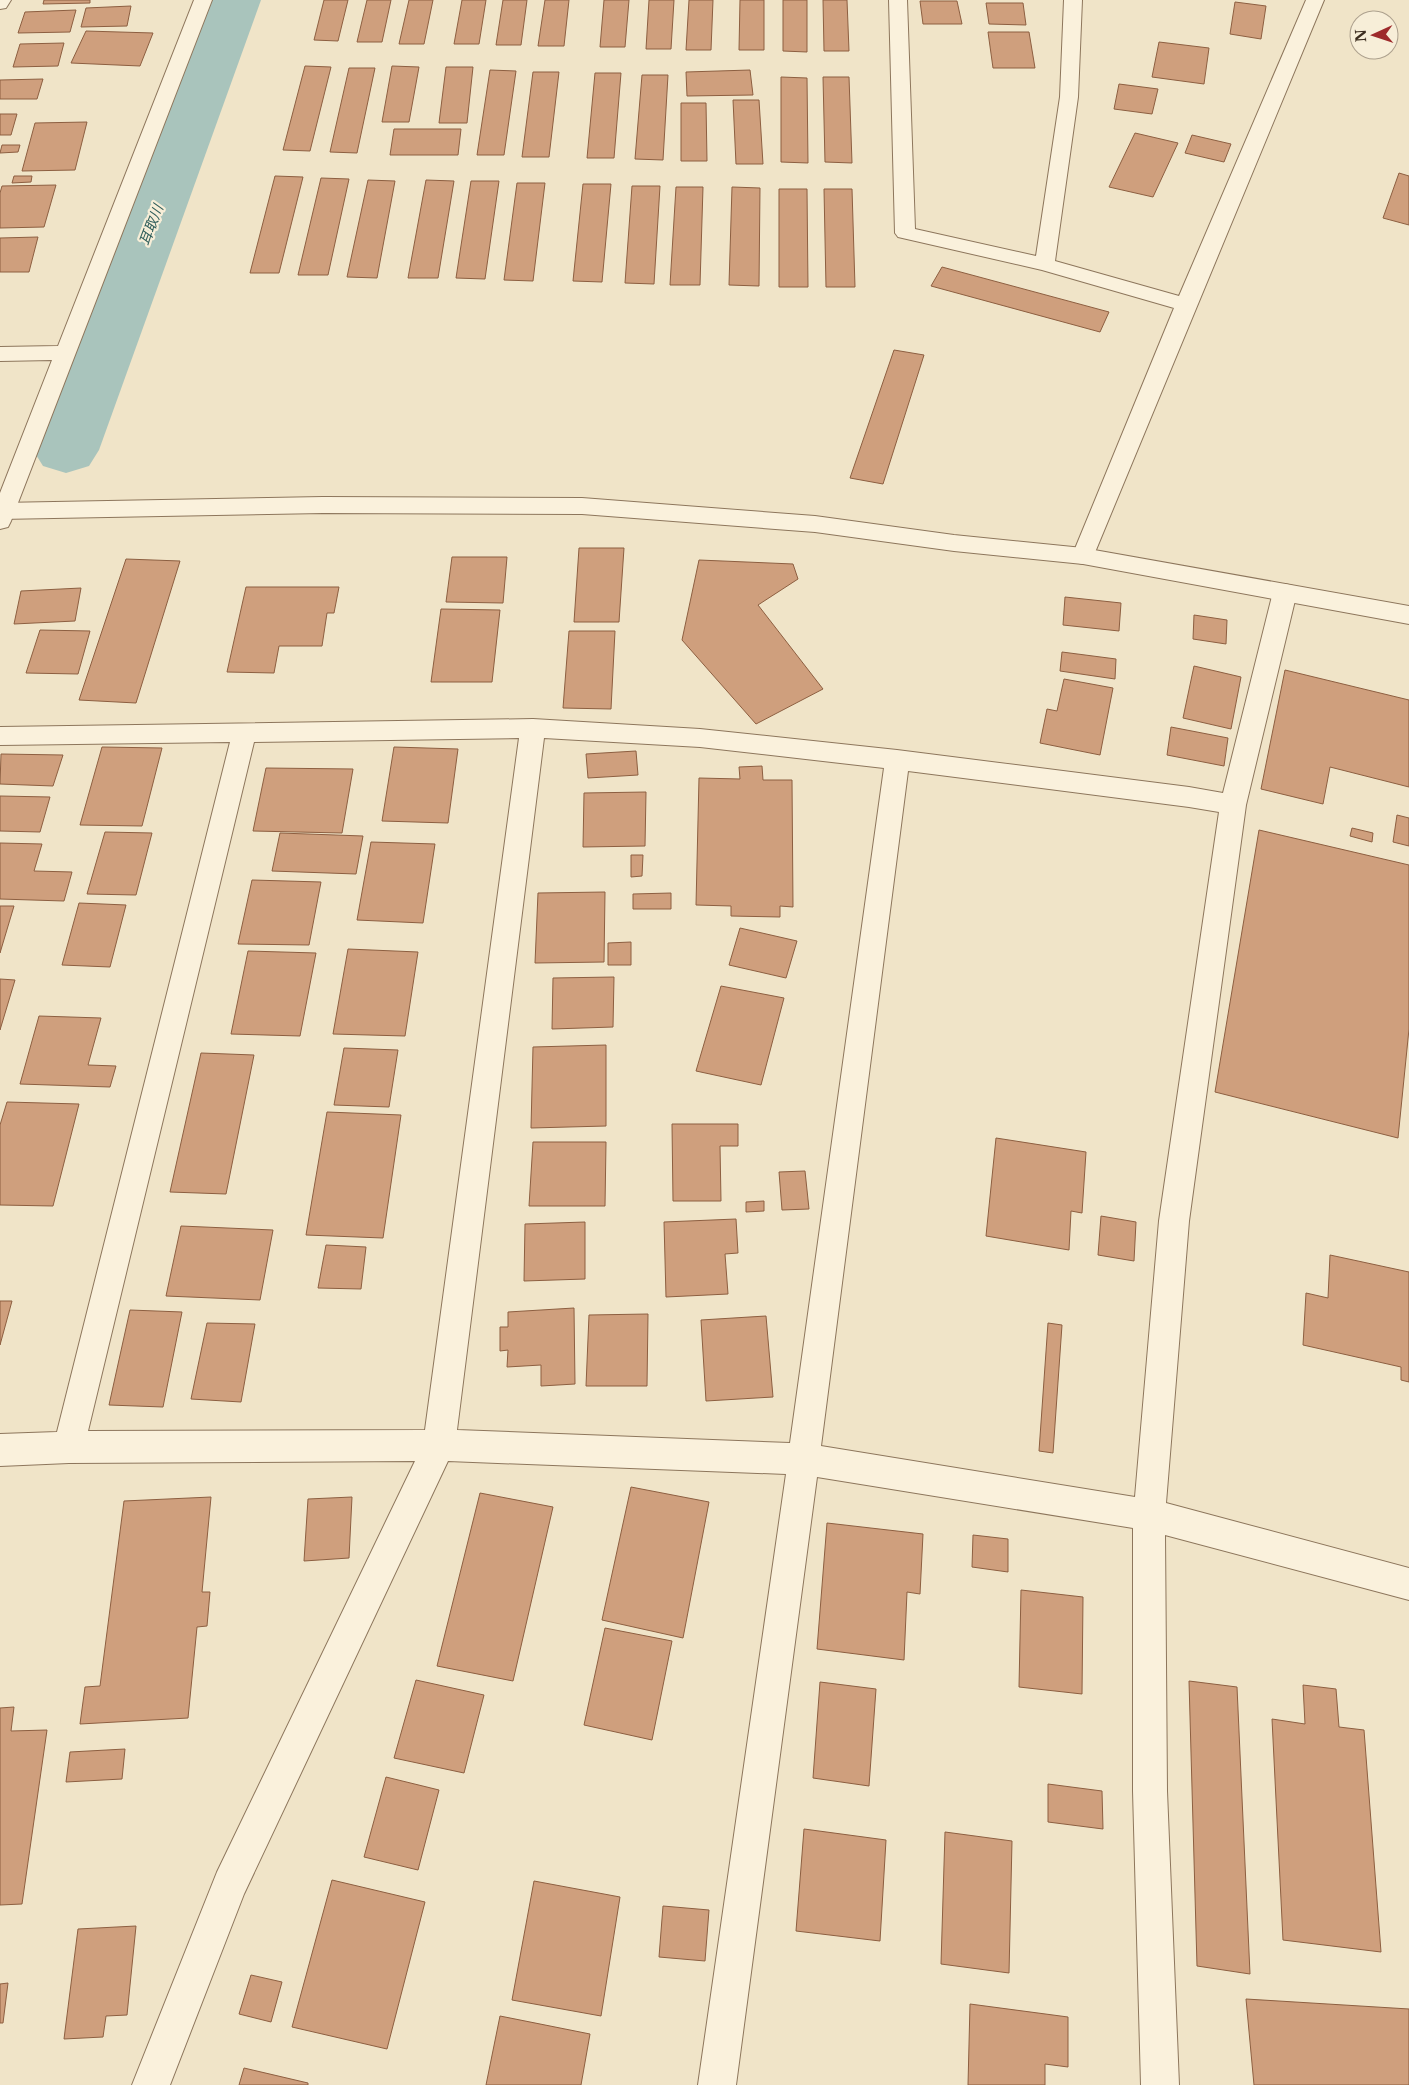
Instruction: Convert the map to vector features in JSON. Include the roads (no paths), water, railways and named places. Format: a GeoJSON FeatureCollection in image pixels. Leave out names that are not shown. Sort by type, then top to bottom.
{"type":"FeatureCollection","features":[{"type":"Feature","properties":{"kind":"street"},"geometry":{"type":"LineString","coordinates":[[0,4],[2,0]]}},
{"type":"Feature","properties":{"kind":"street"},"geometry":{"type":"LineString","coordinates":[[203,0],[66,353],[1,514],[323,504],[582,506],[815,524],[954,543],[1082,556],[1409,615]]}},
{"type":"Feature","properties":{"kind":"street"},"geometry":{"type":"LineString","coordinates":[[898,0],[906,233],[1046,264],[1186,305]]}},
{"type":"Feature","properties":{"kind":"street"},"geometry":{"type":"LineString","coordinates":[[1046,264],[1069,97],[1073,0]]}},
{"type":"Feature","properties":{"kind":"street"},"geometry":{"type":"LineString","coordinates":[[1082,556],[1315,0]]}},
{"type":"Feature","properties":{"kind":"street"},"geometry":{"type":"LineString","coordinates":[[0,354],[66,353]]}},
{"type":"Feature","properties":{"kind":"street"},"geometry":{"type":"LineString","coordinates":[[1160,2085],[1150,1791],[1149,1515],[1174,1220],[1233,805],[1286,592]]}},
{"type":"Feature","properties":{"kind":"street"},"geometry":{"type":"LineString","coordinates":[[0,736],[533,728],[700,738],[897,760],[1189,797],[1233,805]]}},
{"type":"Feature","properties":{"kind":"street"},"geometry":{"type":"LineString","coordinates":[[150,2085],[230,1885],[438,1446],[533,728]]}},
{"type":"Feature","properties":{"kind":"street"},"geometry":{"type":"LineString","coordinates":[[69,1446],[244,733]]}},
{"type":"Feature","properties":{"kind":"street"},"geometry":{"type":"LineString","coordinates":[[717,2085],[804,1459],[897,760]]}},
{"type":"Feature","properties":{"kind":"street"},"geometry":{"type":"LineString","coordinates":[[0,1450],[69,1446],[438,1446],[804,1459],[1149,1515],[1409,1584]]}},
{"type":"Feature","properties":{"kind":"waterway","name":"耳取川"},"geometry":{"type":"LineString","coordinates":[[66,450],[235,0]]}}]}
